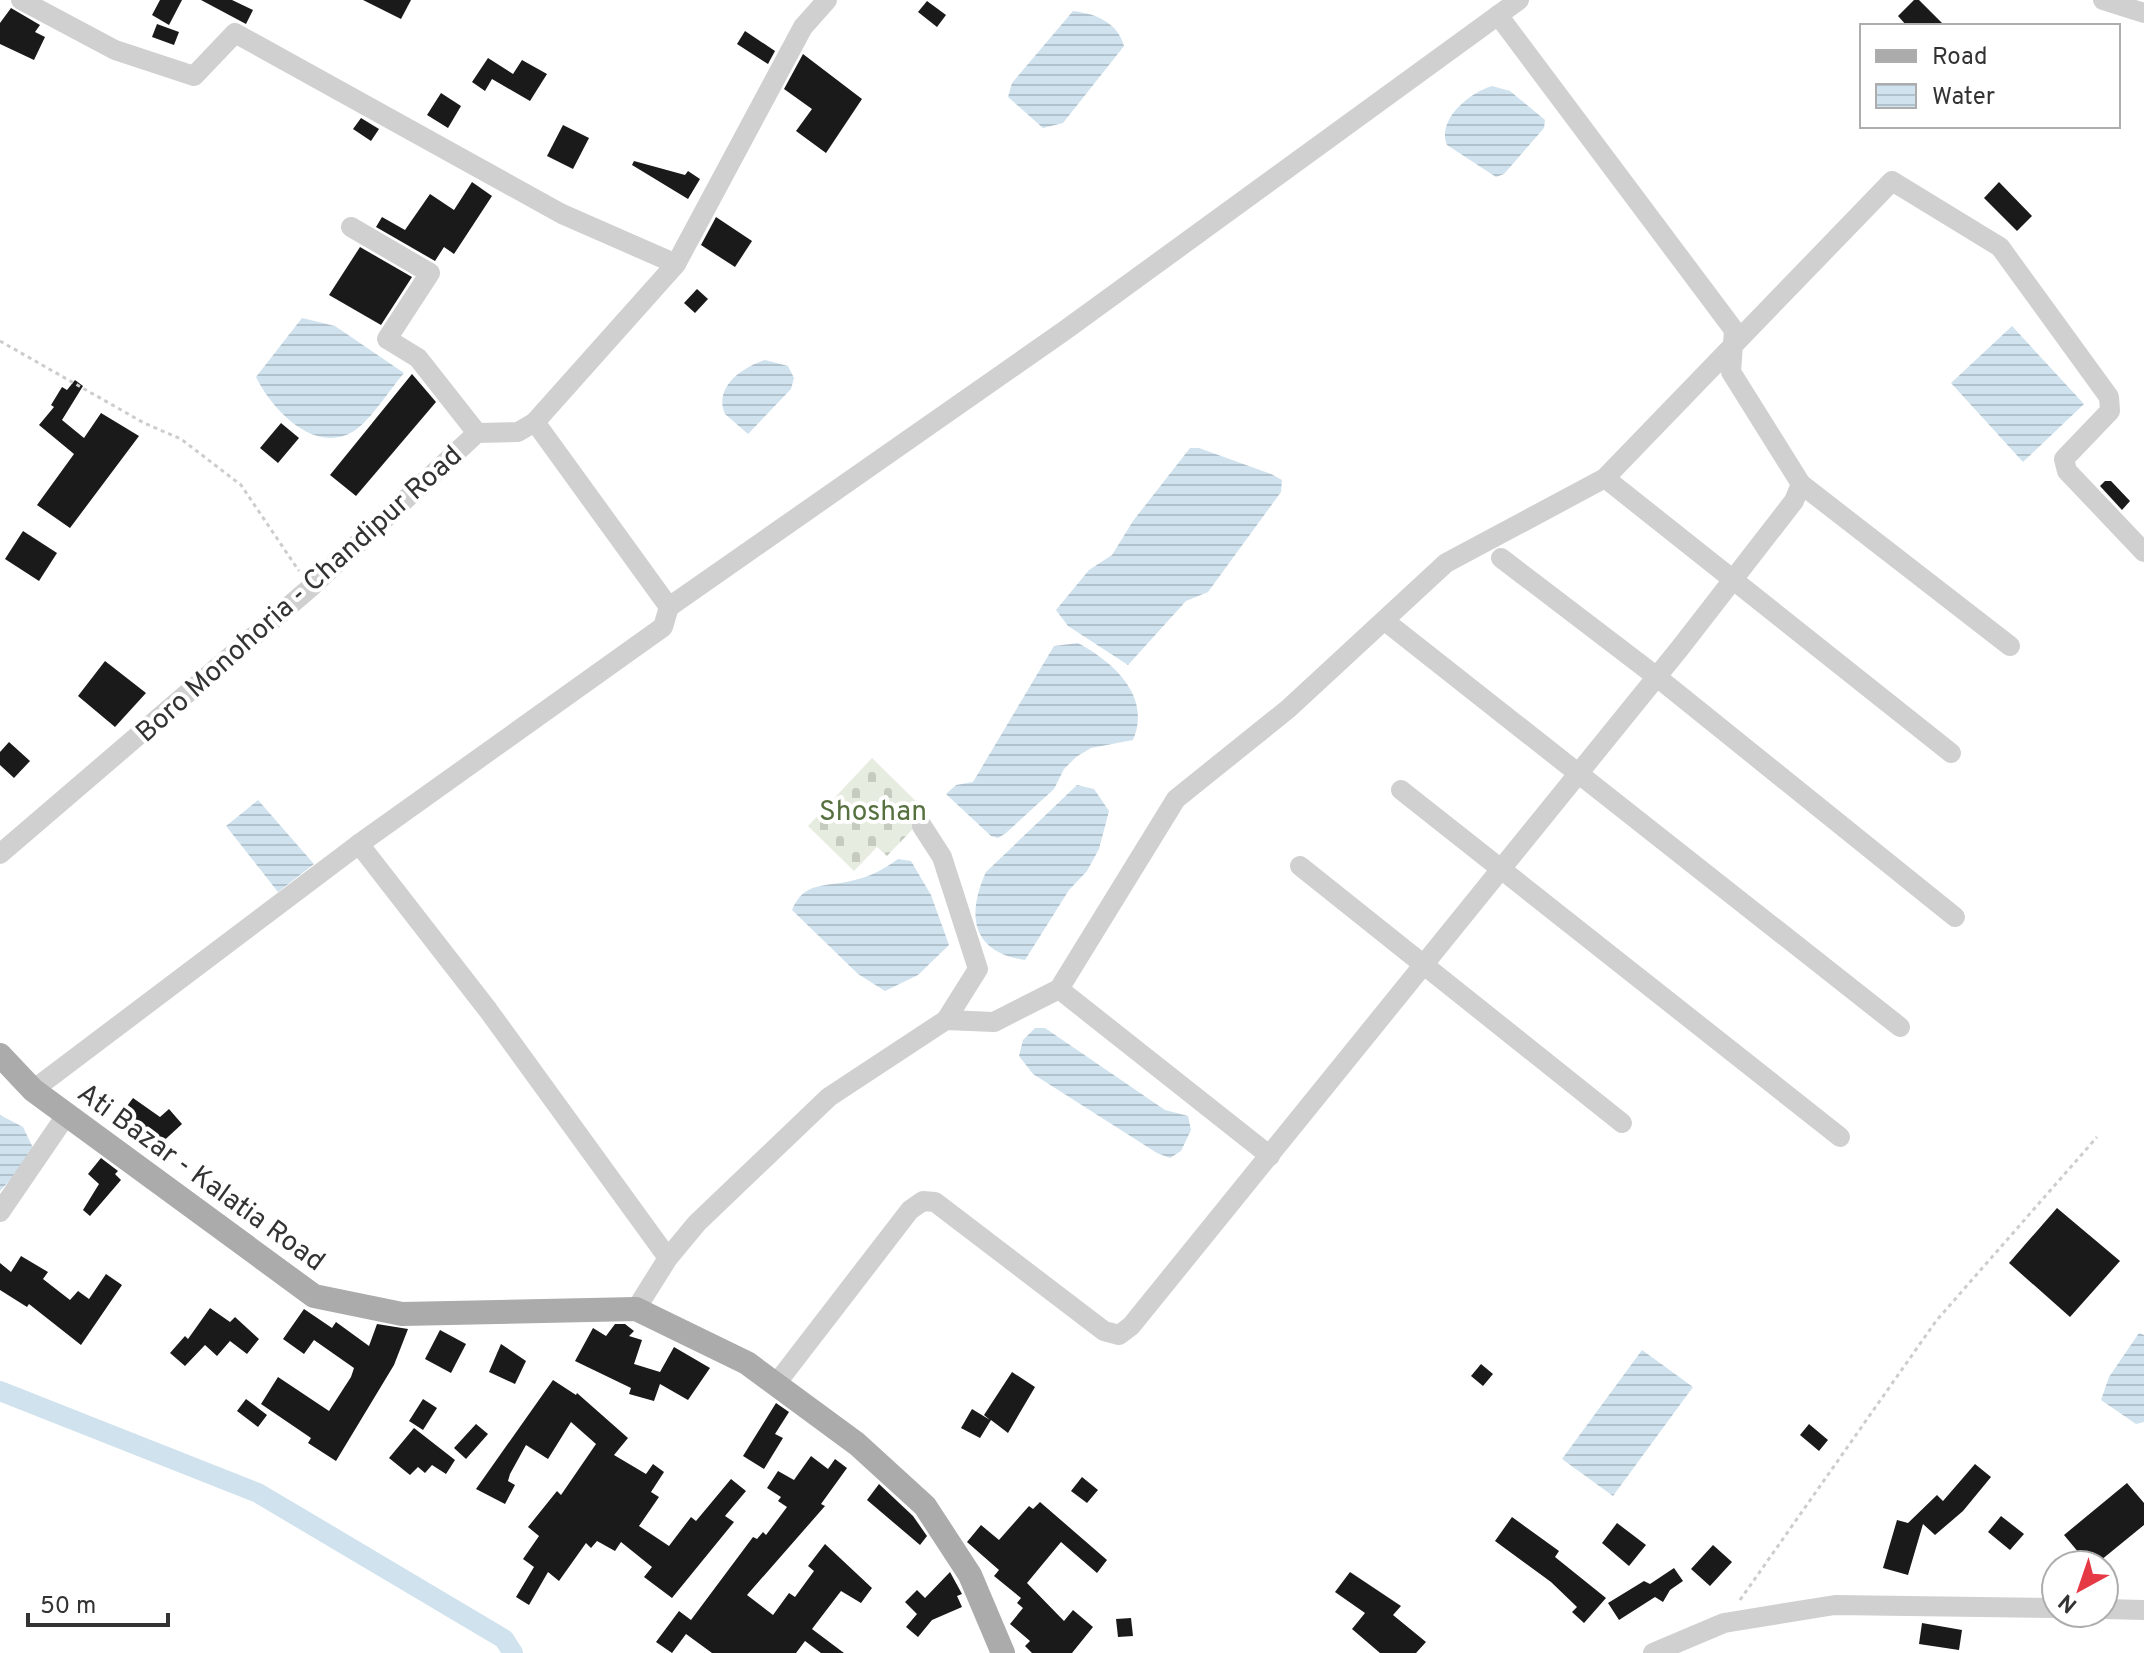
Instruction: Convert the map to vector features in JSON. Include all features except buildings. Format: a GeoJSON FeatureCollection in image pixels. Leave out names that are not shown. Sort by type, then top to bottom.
{"type":"FeatureCollection","features":[{"type":"Feature","properties":{"kind":"main road","name":"Ati Bazar - Kalatia Road"},"geometry":{"type":"LineString","coordinates":[[0,1055],[33,1090],[314,1296],[402,1314],[636,1309],[747,1363],[857,1444],[925,1506],[970,1575],[1003,1653]]}},
{"type":"Feature","properties":{"kind":"street"},"geometry":{"type":"LineString","coordinates":[[21,0],[115,50],[194,76],[235,33],[562,214],[676,264]]}},
{"type":"Feature","properties":{"kind":"street"},"geometry":{"type":"LineString","coordinates":[[669,607],[535,422],[676,264],[803,27],[827,0]]}},
{"type":"Feature","properties":{"kind":"street"},"geometry":{"type":"LineString","coordinates":[[33,1090],[359,844],[663,627],[669,607],[1064,331],[1519,0]]}},
{"type":"Feature","properties":{"kind":"street"},"geometry":{"type":"LineString","coordinates":[[2103,0],[2144,13]]}},
{"type":"Feature","properties":{"kind":"street"},"geometry":{"type":"LineString","coordinates":[[1498,15],[1734,330],[1731,372],[1801,484],[2010,646]]}},
{"type":"Feature","properties":{"kind":"street"},"geometry":{"type":"LineString","coordinates":[[946,1020],[994,1022],[1059,989],[1176,799],[1288,709],[1446,563],[1605,478],[1892,181],[2000,247],[2109,397],[2110,411],[2064,459],[2067,471],[2144,552]]}},
{"type":"Feature","properties":{"kind":"street"},"geometry":{"type":"LineString","coordinates":[[351,227],[430,273],[387,339],[418,358],[477,433]]}},
{"type":"Feature","properties":{"kind":"street","name":"Boro Monohoria - Chandipur Road"},"geometry":{"type":"LineString","coordinates":[[0,854],[310,588],[477,433],[518,432],[535,422]]}},
{"type":"Feature","properties":{"kind":"street"},"geometry":{"type":"LineString","coordinates":[[1605,478],[1951,753]]}},
{"type":"Feature","properties":{"kind":"street"},"geometry":{"type":"LineString","coordinates":[[776,1384],[910,1210],[923,1201],[935,1202],[1104,1331],[1119,1335],[1131,1326],[1657,677],[1794,501],[1801,484]]}},
{"type":"Feature","properties":{"kind":"street"},"geometry":{"type":"LineString","coordinates":[[1501,558],[1657,677],[1955,917]]}},
{"type":"Feature","properties":{"kind":"street"},"geometry":{"type":"LineString","coordinates":[[1385,621],[1900,1027]]}},
{"type":"Feature","properties":{"kind":"street"},"geometry":{"type":"LineString","coordinates":[[1401,790],[1840,1137]]}},
{"type":"Feature","properties":{"kind":"street"},"geometry":{"type":"LineString","coordinates":[[636,1309],[668,1258],[697,1223],[829,1097],[946,1020],[978,969],[942,857],[922,826]]}},
{"type":"Feature","properties":{"kind":"street"},"geometry":{"type":"LineString","coordinates":[[359,844],[488,1010],[668,1258]]}},
{"type":"Feature","properties":{"kind":"street"},"geometry":{"type":"LineString","coordinates":[[1300,866],[1622,1123]]}},
{"type":"Feature","properties":{"kind":"street"},"geometry":{"type":"LineString","coordinates":[[1059,989],[1270,1156]]}},
{"type":"Feature","properties":{"kind":"street"},"geometry":{"type":"LineString","coordinates":[[0,1212],[67,1114]]}},
{"type":"Feature","properties":{"kind":"street"},"geometry":{"type":"LineString","coordinates":[[1653,1653],[1724,1623],[1835,1605],[2040,1608]]}},
{"type":"Feature","properties":{"kind":"street"},"geometry":{"type":"LineString","coordinates":[[2120,1609],[2144,1610]]}},
{"type":"Feature","properties":{"kind":"path"},"geometry":{"type":"LineString","coordinates":[[0,341],[144,423],[181,439],[241,485],[310,588]]}},
{"type":"Feature","properties":{"kind":"path"},"geometry":{"type":"LineString","coordinates":[[1724,1623],[1936,1321],[2097,1137]]}},
{"type":"Feature","properties":{"kind":"green space","name":"Shoshan"},"geometry":{"type":"Polygon","coordinates":[[[872,758],[928,813],[887,856],[877,847],[854,871],[808,826],[872,758]]]}},
{"type":"Feature","properties":{"kind":"water"},"geometry":{"type":"Polygon","coordinates":[[[1073,11],[1090,14],[1111,25],[1124,46],[1063,123],[1043,128],[1008,97],[1012,83],[1073,11]]]}},
{"type":"Feature","properties":{"kind":"water"},"geometry":{"type":"Polygon","coordinates":[[[1492,86],[1510,91],[1545,120],[1544,128],[1504,174],[1496,177],[1447,145],[1445,135],[1446,126],[1458,108],[1475,94],[1492,86]]]}},
{"type":"Feature","properties":{"kind":"water"},"geometry":{"type":"Polygon","coordinates":[[[302,318],[335,326],[404,373],[367,420],[354,431],[339,437],[309,433],[296,425],[272,402],[256,377],[302,318]]]}},
{"type":"Feature","properties":{"kind":"water"},"geometry":{"type":"Polygon","coordinates":[[[2012,326],[2084,404],[2023,462],[1951,383],[2012,326]]]}},
{"type":"Feature","properties":{"kind":"water"},"geometry":{"type":"Polygon","coordinates":[[[765,360],[788,366],[794,378],[791,389],[748,434],[725,414],[723,395],[740,373],[765,360]]]}},
{"type":"Feature","properties":{"kind":"water"},"geometry":{"type":"Polygon","coordinates":[[[1190,448],[1199,448],[1271,474],[1282,480],[1281,492],[1208,592],[1186,601],[1128,665],[1068,626],[1056,610],[1089,570],[1112,555],[1133,521],[1190,448]]]}},
{"type":"Feature","properties":{"kind":"water"},"geometry":{"type":"Polygon","coordinates":[[[1078,643],[1104,660],[1126,682],[1137,709],[1138,724],[1133,740],[1091,748],[1076,757],[1064,769],[1054,789],[1006,833],[998,838],[991,836],[946,794],[956,785],[973,782],[1054,646],[1078,643]]]}},
{"type":"Feature","properties":{"kind":"water"},"geometry":{"type":"Polygon","coordinates":[[[1077,785],[1094,789],[1109,811],[1099,849],[1025,960],[1007,956],[994,949],[978,930],[976,903],[986,872],[1077,785]]]}},
{"type":"Feature","properties":{"kind":"water"},"geometry":{"type":"Polygon","coordinates":[[[258,800],[314,864],[278,892],[226,826],[258,800]]]}},
{"type":"Feature","properties":{"kind":"water"},"geometry":{"type":"Polygon","coordinates":[[[898,859],[911,861],[931,895],[949,945],[918,975],[885,991],[858,974],[792,910],[809,890],[864,877],[898,859]]]}},
{"type":"Feature","properties":{"kind":"water"},"geometry":{"type":"Polygon","coordinates":[[[1035,1028],[1045,1028],[1165,1110],[1188,1116],[1191,1130],[1181,1151],[1170,1158],[1157,1153],[1033,1074],[1019,1056],[1023,1040],[1035,1028]]]}},
{"type":"Feature","properties":{"kind":"water"},"geometry":{"type":"Polygon","coordinates":[[[0,1115],[23,1127],[35,1152],[0,1191],[0,1115]]]}},
{"type":"Feature","properties":{"kind":"water"},"geometry":{"type":"Polygon","coordinates":[[[2139,1333],[2144,1335],[2144,1422],[2136,1424],[2101,1400],[2109,1377],[2139,1333]]]}},
{"type":"Feature","properties":{"kind":"water"},"geometry":{"type":"Polygon","coordinates":[[[1642,1350],[1693,1387],[1613,1496],[1562,1459],[1642,1350]]]}},
{"type":"Feature","properties":{"kind":"waterway"},"geometry":{"type":"LineString","coordinates":[[0,1391],[258,1493],[504,1639],[513,1653]]}}]}
